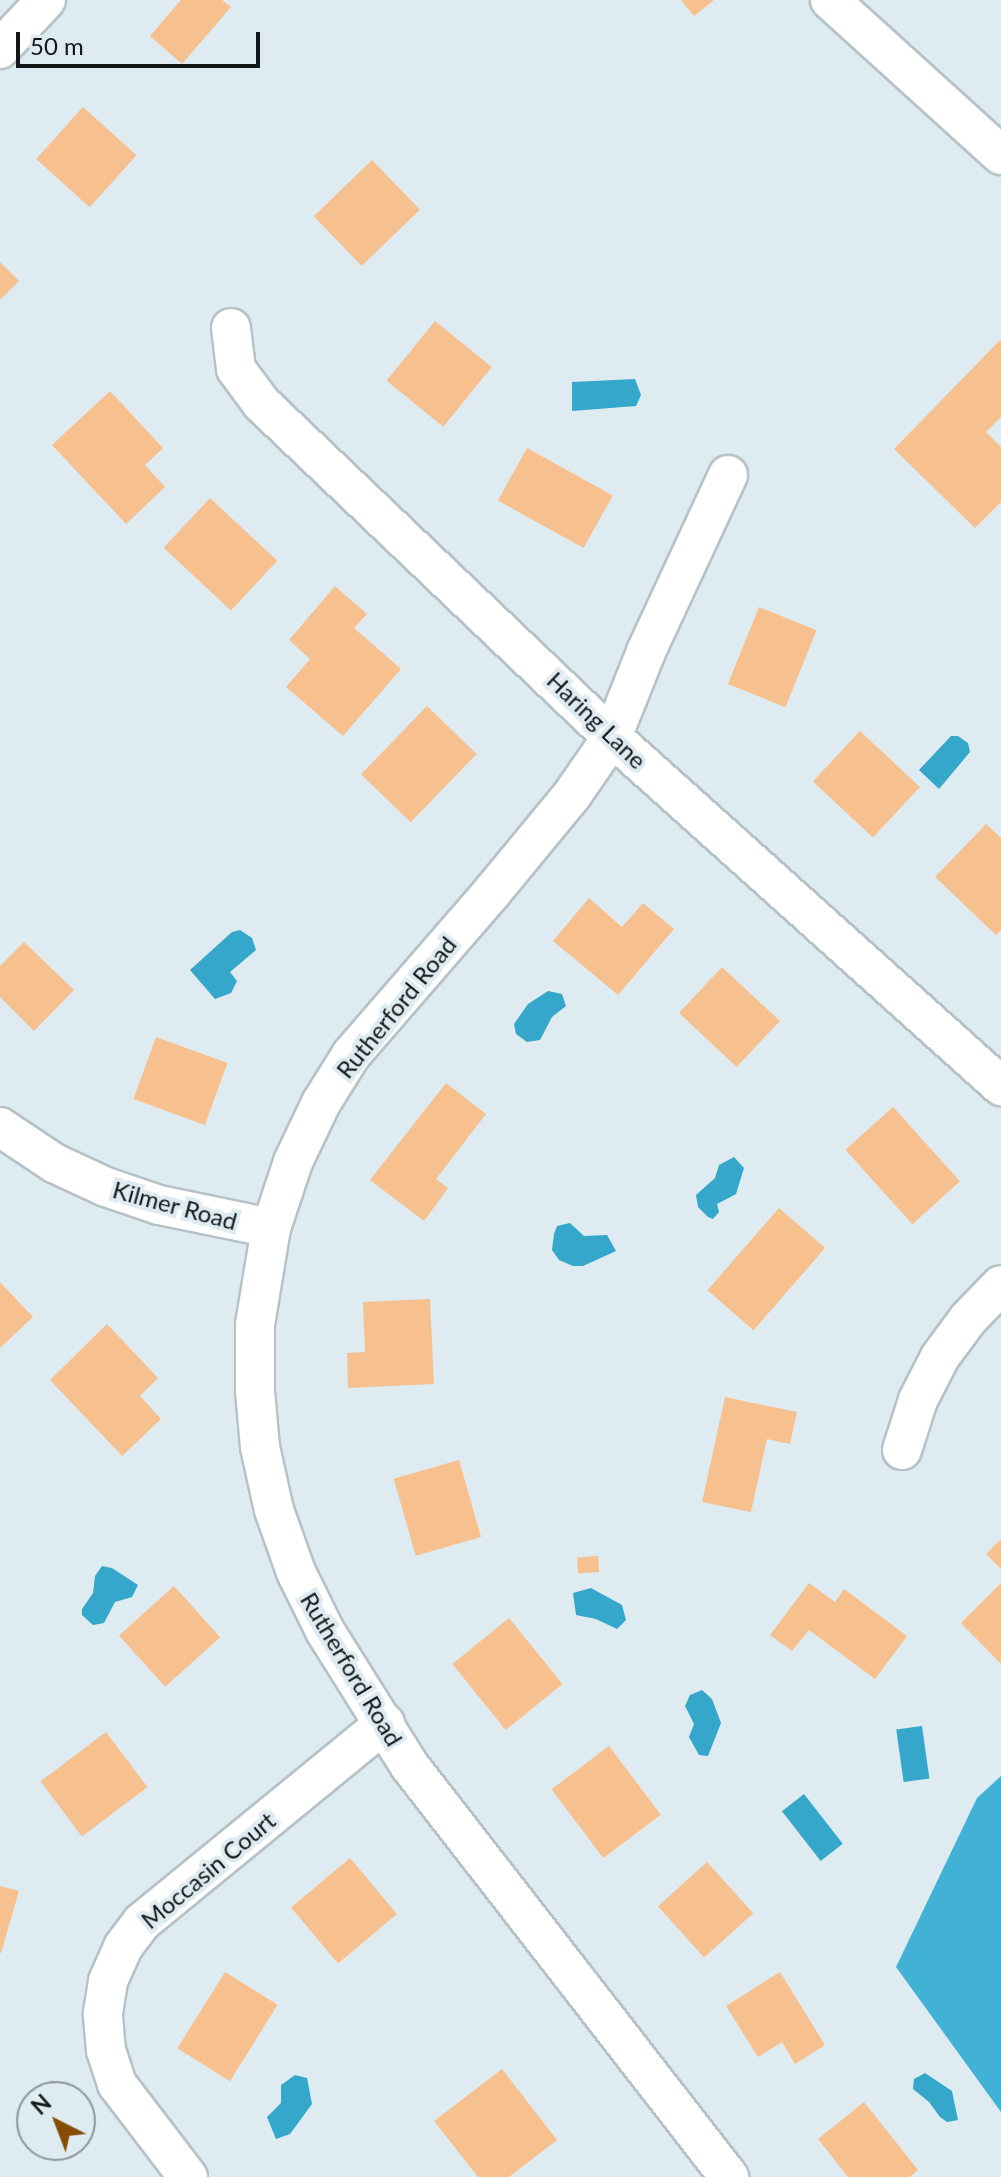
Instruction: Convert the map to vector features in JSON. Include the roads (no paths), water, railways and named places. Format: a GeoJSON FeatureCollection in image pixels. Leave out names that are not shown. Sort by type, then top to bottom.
{"type":"FeatureCollection","features":[{"type":"Feature","properties":{"kind":"street"},"geometry":{"type":"LineString","coordinates":[[5,34],[46,0]]}},
{"type":"Feature","properties":{"kind":"street"},"geometry":{"type":"LineString","coordinates":[[830,0],[1001,155]]}},
{"type":"Feature","properties":{"kind":"street","name":"Haring Lane"},"geometry":{"type":"LineString","coordinates":[[231,328],[236,369],[262,404],[612,737],[1001,1086]]}},
{"type":"Feature","properties":{"kind":"street","name":"Rutherford Road"},"geometry":{"type":"LineString","coordinates":[[728,475],[646,652],[612,737],[572,795],[351,1055],[321,1103],[293,1162],[271,1228],[255,1325],[255,1391],[260,1447],[274,1510],[296,1572],[325,1631],[409,1765],[729,2177]]}},
{"type":"Feature","properties":{"kind":"street","name":"Kilmer Road"},"geometry":{"type":"LineString","coordinates":[[0,1127],[54,1163],[106,1187],[159,1205],[271,1228]]}},
{"type":"Feature","properties":{"kind":"street"},"geometry":{"type":"LineString","coordinates":[[902,1450],[918,1400],[940,1357],[968,1319],[1001,1285]]}},
{"type":"Feature","properties":{"kind":"street","name":"Moccasin Court"},"geometry":{"type":"LineString","coordinates":[[188,2177],[136,2113],[117,2084],[106,2051],[108,1981],[123,1947],[142,1922],[385,1723]]}}]}
